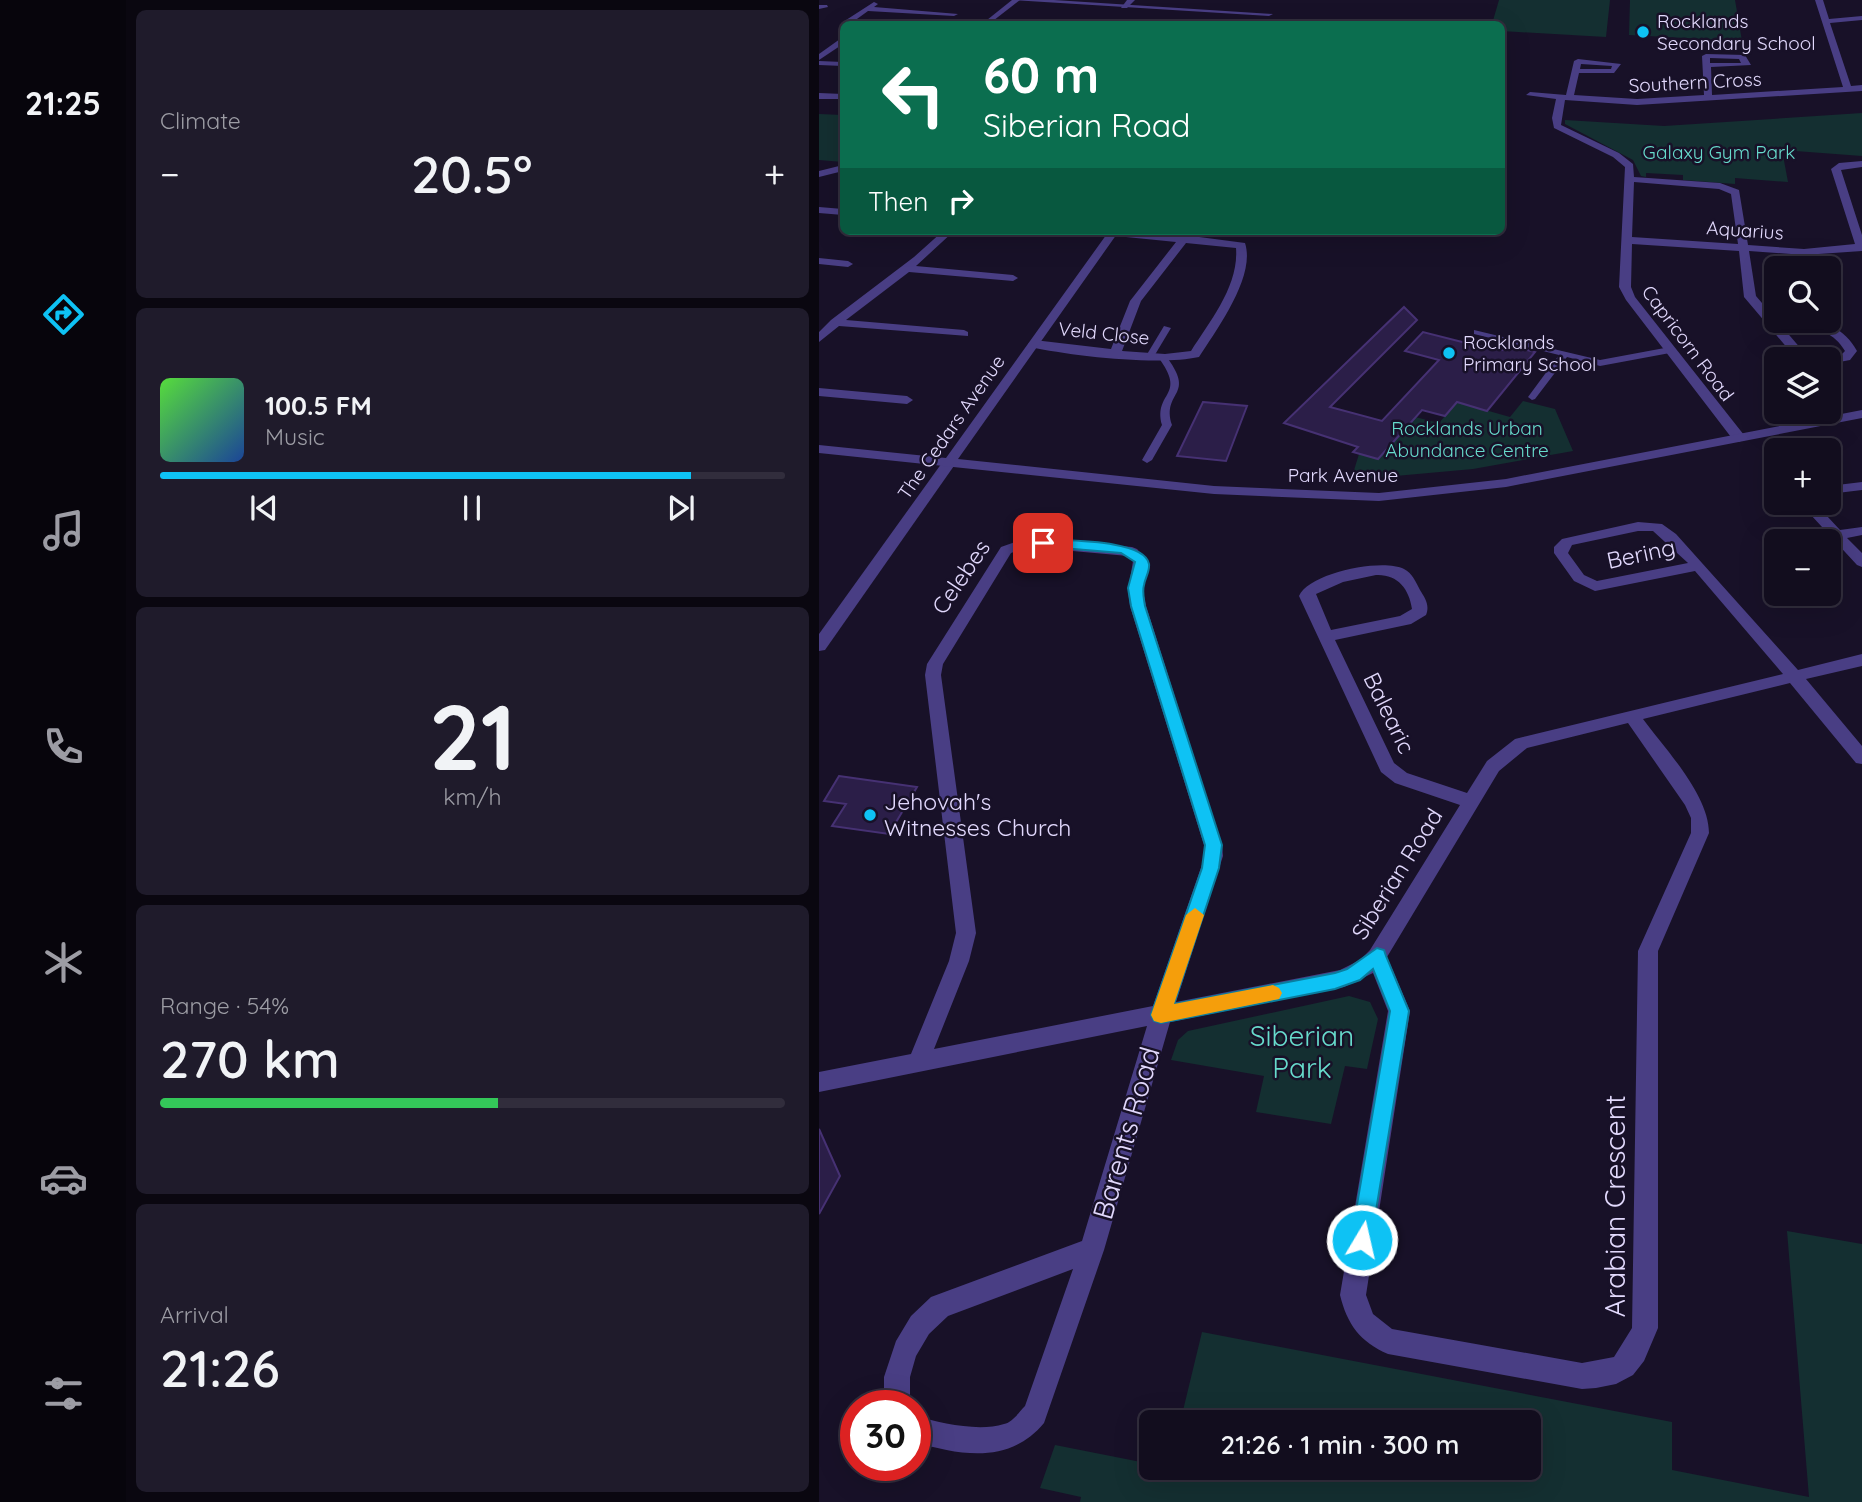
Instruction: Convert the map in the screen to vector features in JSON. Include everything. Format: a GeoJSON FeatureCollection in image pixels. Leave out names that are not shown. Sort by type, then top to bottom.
{"type":"FeatureCollection","features":[{"type":"Feature","properties":{"kind":"street"},"geometry":{"type":"LineString","coordinates":[[850,21],[880,0]]}},
{"type":"Feature","properties":{"kind":"street"},"geometry":{"type":"LineString","coordinates":[[989,21],[1015,0],[1271,10],[1263,21]]}},
{"type":"Feature","properties":{"kind":"street"},"geometry":{"type":"LineString","coordinates":[[1819,0],[1848,89]]}},
{"type":"Feature","properties":{"kind":"street"},"geometry":{"type":"LineString","coordinates":[[866,9],[954,14]]}},
{"type":"Feature","properties":{"kind":"street"},"geometry":{"type":"LineString","coordinates":[[1826,21],[1862,19]]}},
{"type":"Feature","properties":{"kind":"street"},"geometry":{"type":"LineString","coordinates":[[819,60],[840,43]]}},
{"type":"Feature","properties":{"kind":"street"},"geometry":{"type":"LineString","coordinates":[[819,60],[840,64]]}},
{"type":"Feature","properties":{"kind":"street"},"geometry":{"type":"LineString","coordinates":[[1706,65],[1708,98]]}},
{"type":"Feature","properties":{"kind":"street"},"geometry":{"type":"LineString","coordinates":[[1577,71],[1556,118],[1557,126],[1624,160],[1630,166],[1629,179],[1731,189],[1737,195],[1750,297],[1764,314]]}},
{"type":"Feature","properties":{"kind":"street","name":"Southern Cross"},"geometry":{"type":"LineString","coordinates":[[1530,95],[1629,102],[1862,88]]}},
{"type":"Feature","properties":{"kind":"street"},"geometry":{"type":"LineString","coordinates":[[819,96],[840,97]]}},
{"type":"Feature","properties":{"kind":"street"},"geometry":{"type":"LineString","coordinates":[[1862,164],[1842,165],[1836,170],[1862,247]]}},
{"type":"Feature","properties":{"kind":"street"},"geometry":{"type":"LineString","coordinates":[[819,174],[840,168]]}},
{"type":"Feature","properties":{"kind":"street","name":"Capricorn Road"},"geometry":{"type":"LineString","coordinates":[[1629,179],[1625,287],[1739,438]]}},
{"type":"Feature","properties":{"kind":"street"},"geometry":{"type":"LineString","coordinates":[[819,211],[840,212]]}},
{"type":"Feature","properties":{"kind":"street"},"geometry":{"type":"LineString","coordinates":[[819,338],[835,322],[909,269],[945,235]]}},
{"type":"Feature","properties":{"kind":"street","name":"The Cedars Avenue"},"geometry":{"type":"LineString","coordinates":[[819,646],[1112,235]]}},
{"type":"Feature","properties":{"kind":"street"},"geometry":{"type":"LineString","coordinates":[[1149,235],[1226,242],[1241,245],[1242,249],[1226,305],[1195,354],[1156,356]]}},
{"type":"Feature","properties":{"kind":"street"},"geometry":{"type":"LineString","coordinates":[[1116,352],[1136,301],[1184,238]]}},
{"type":"Feature","properties":{"kind":"street","name":"Aquarius"},"geometry":{"type":"LineString","coordinates":[[1625,240],[1804,252],[1862,247]]}},
{"type":"Feature","properties":{"kind":"street"},"geometry":{"type":"LineString","coordinates":[[819,261],[848,264]]}},
{"type":"Feature","properties":{"kind":"street"},"geometry":{"type":"LineString","coordinates":[[909,269],[1013,278]]}},
{"type":"Feature","properties":{"kind":"street"},"geometry":{"type":"LineString","coordinates":[[835,322],[964,334]]}},
{"type":"Feature","properties":{"kind":"street"},"geometry":{"type":"LineString","coordinates":[[1780,333],[1793,347]]}},
{"type":"Feature","properties":{"kind":"street"},"geometry":{"type":"LineString","coordinates":[[1833,333],[1851,351],[1846,357],[1841,358]]}},
{"type":"Feature","properties":{"kind":"street","name":"Veld Close"},"geometry":{"type":"LineString","coordinates":[[1034,344],[1156,356]]}},
{"type":"Feature","properties":{"kind":"street"},"geometry":{"type":"LineString","coordinates":[[819,392],[907,400]]}},
{"type":"Feature","properties":{"kind":"street","name":"Park Avenue"},"geometry":{"type":"LineString","coordinates":[[819,449],[1238,492],[1379,497],[1506,483],[1862,414]]}},
{"type":"Feature","properties":{"kind":"street"},"geometry":{"type":"LineString","coordinates":[[1841,489],[1862,486]]}},
{"type":"Feature","properties":{"kind":"street"},"geometry":{"type":"LineString","coordinates":[[1817,515],[1830,529]]}},
{"type":"Feature","properties":{"kind":"street","name":"Bering"},"geometry":{"type":"LineString","coordinates":[[1699,566],[1595,586],[1579,578],[1561,553],[1561,547],[1567,542],[1653,526],[1670,534],[1699,566],[1862,758]]}},
{"type":"Feature","properties":{"kind":"street"},"geometry":{"type":"LineString","coordinates":[[1841,534],[1862,531]]}},
{"type":"Feature","properties":{"kind":"street"},"geometry":{"type":"LineString","coordinates":[[1841,541],[1862,562]]}},
{"type":"Feature","properties":{"kind":"street","name":"Celebes"},"geometry":{"type":"LineString","coordinates":[[918,1063],[959,961],[966,933],[934,669],[938,657],[999,556],[1021,543],[1122,549],[1132,552],[1142,561],[1143,568],[1135,588],[1138,606],[1213,845],[1214,856],[1161,1015]]}},
{"type":"Feature","properties":{"kind":"street","name":"Balearic"},"geometry":{"type":"LineString","coordinates":[[1327,636],[1405,620],[1420,611],[1421,604],[1406,578],[1394,571],[1378,570],[1321,583],[1308,590],[1307,596],[1387,767],[1401,778],[1471,802]]}},
{"type":"Feature","properties":{"kind":"street","name":"Siberian Road"},"geometry":{"type":"LineString","coordinates":[[819,1082],[1335,981],[1353,974],[1377,956],[1493,766],[1521,743],[1862,660]]}},
{"type":"Feature","properties":{"kind":"street","name":"Arabian Crescent"},"geometry":{"type":"LineString","coordinates":[[1377,956],[1399,1011],[1353,1295],[1357,1314],[1369,1331],[1388,1341],[1582,1376],[1612,1374],[1634,1357],[1645,1328],[1648,951],[1700,833],[1700,818],[1693,802],[1632,716]]}},
{"type":"Feature","properties":{"kind":"street","name":"Barents Road"},"geometry":{"type":"LineString","coordinates":[[931,1434],[995,1440],[1016,1434],[1035,1414],[1092,1251],[1161,1015]]}},
{"type":"Feature","properties":{"kind":"street","name":"Barents Road"},"geometry":{"type":"LineString","coordinates":[[894,1390],[911,1335],[926,1316],[940,1306],[1092,1251]]}},
{"type":"Feature","properties":{"kind":"lane"},"geometry":{"type":"LineString","coordinates":[[1156,356],[1167,328]]}},
{"type":"Feature","properties":{"kind":"lane"},"geometry":{"type":"LineString","coordinates":[[1476,332],[1602,363],[1670,350]]}},
{"type":"Feature","properties":{"kind":"lane"},"geometry":{"type":"LineString","coordinates":[[1532,397],[1564,355]]}},
{"type":"Feature","properties":{"kind":"lane","name":"Veld Close"},"geometry":{"type":"LineString","coordinates":[[1147,460],[1167,425],[1164,416],[1177,378],[1156,356]]}},
{"type":"Feature","properties":{"kind":"green space"},"geometry":{"type":"Polygon","coordinates":[[[1499,0],[1610,0],[1606,37],[1505,31],[1505,21],[1493,21],[1499,0]]]}},
{"type":"Feature","properties":{"kind":"green space"},"geometry":{"type":"Polygon","coordinates":[[[1630,0],[1735,0],[1742,41],[1629,35],[1630,0]]]}},
{"type":"Feature","properties":{"kind":"green space","name":"Galaxy Gym Park"},"geometry":{"type":"Polygon","coordinates":[[[1862,113],[1862,156],[1782,150],[1788,182],[1735,178],[1735,184],[1683,180],[1683,175],[1646,173],[1646,177],[1641,176],[1633,160],[1565,124],[1565,120],[1664,126],[1862,113]]]}},
{"type":"Feature","properties":{"kind":"green space"},"geometry":{"type":"Polygon","coordinates":[[[819,114],[840,115],[840,162],[819,160],[819,114]]]}},
{"type":"Feature","properties":{"kind":"green space","name":"Rocklands Urban Abundance Centre"},"geometry":{"type":"Polygon","coordinates":[[[1523,401],[1555,409],[1573,451],[1473,469],[1351,480],[1359,454],[1378,459],[1415,417],[1439,423],[1457,402],[1510,417],[1523,401]]]}},
{"type":"Feature","properties":{"kind":"green space","name":"Siberian Park"},"geometry":{"type":"Polygon","coordinates":[[[1349,996],[1370,1002],[1378,1019],[1367,1069],[1345,1066],[1331,1124],[1256,1112],[1264,1076],[1171,1060],[1178,1040],[1188,1031],[1349,996]]]}},
{"type":"Feature","properties":{"kind":"green space"},"geometry":{"type":"Polygon","coordinates":[[[1787,1231],[1862,1244],[1862,1502],[1080,1502],[1081,1497],[1040,1488],[1055,1445],[1139,1462],[1139,1480],[1541,1480],[1541,1410],[1183,1410],[1202,1332],[1672,1422],[1672,1470],[1809,1497],[1787,1231]]]}},
{"type":"Feature","properties":{"kind":"building"},"geometry":{"type":"Polygon","coordinates":[[[1404,307],[1417,320],[1330,407],[1382,421],[1439,360],[1405,351],[1423,332],[1474,345],[1503,350],[1507,345],[1535,352],[1487,411],[1457,402],[1445,416],[1422,410],[1378,459],[1353,452],[1358,447],[1284,423],[1404,307]]]}},
{"type":"Feature","properties":{"kind":"building"},"geometry":{"type":"Polygon","coordinates":[[[1203,402],[1247,406],[1226,461],[1177,456],[1203,402]]]}},
{"type":"Feature","properties":{"kind":"building","name":"Jehovah's Witnesses Church"},"geometry":{"type":"Polygon","coordinates":[[[839,776],[917,787],[889,834],[832,826],[846,804],[824,801],[839,776]]]}},
{"type":"Feature","properties":{"kind":"building"},"geometry":{"type":"Polygon","coordinates":[[[819,1129],[840,1176],[819,1214],[819,1129]]]}},
{"type":"Feature","properties":{"kind":"slow traffic"},"geometry":{"type":"LineString","coordinates":[[1195,915],[1161,1015],[1273,993]]}},
{"type":"Feature","properties":{"kind":"place","name":"Rocklands Secondary School"},"geometry":{"type":"Point","coordinates":[1643,32]}},
{"type":"Feature","properties":{"kind":"place","name":"Rocklands Primary School"},"geometry":{"type":"Point","coordinates":[1449,353]}},
{"type":"Feature","properties":{"kind":"place","name":"Jehovah's Witnesses Church"},"geometry":{"type":"Point","coordinates":[870,815]}},
{"type":"Feature","properties":{"kind":"route"},"geometry":{"type":"LineString","coordinates":[[1043,543],[1122,549],[1132,552],[1142,561],[1143,568],[1135,588],[1138,606],[1213,845],[1214,856],[1161,1015],[1335,981],[1367,966],[1377,956],[1399,1011],[1362,1240]]}}]}
